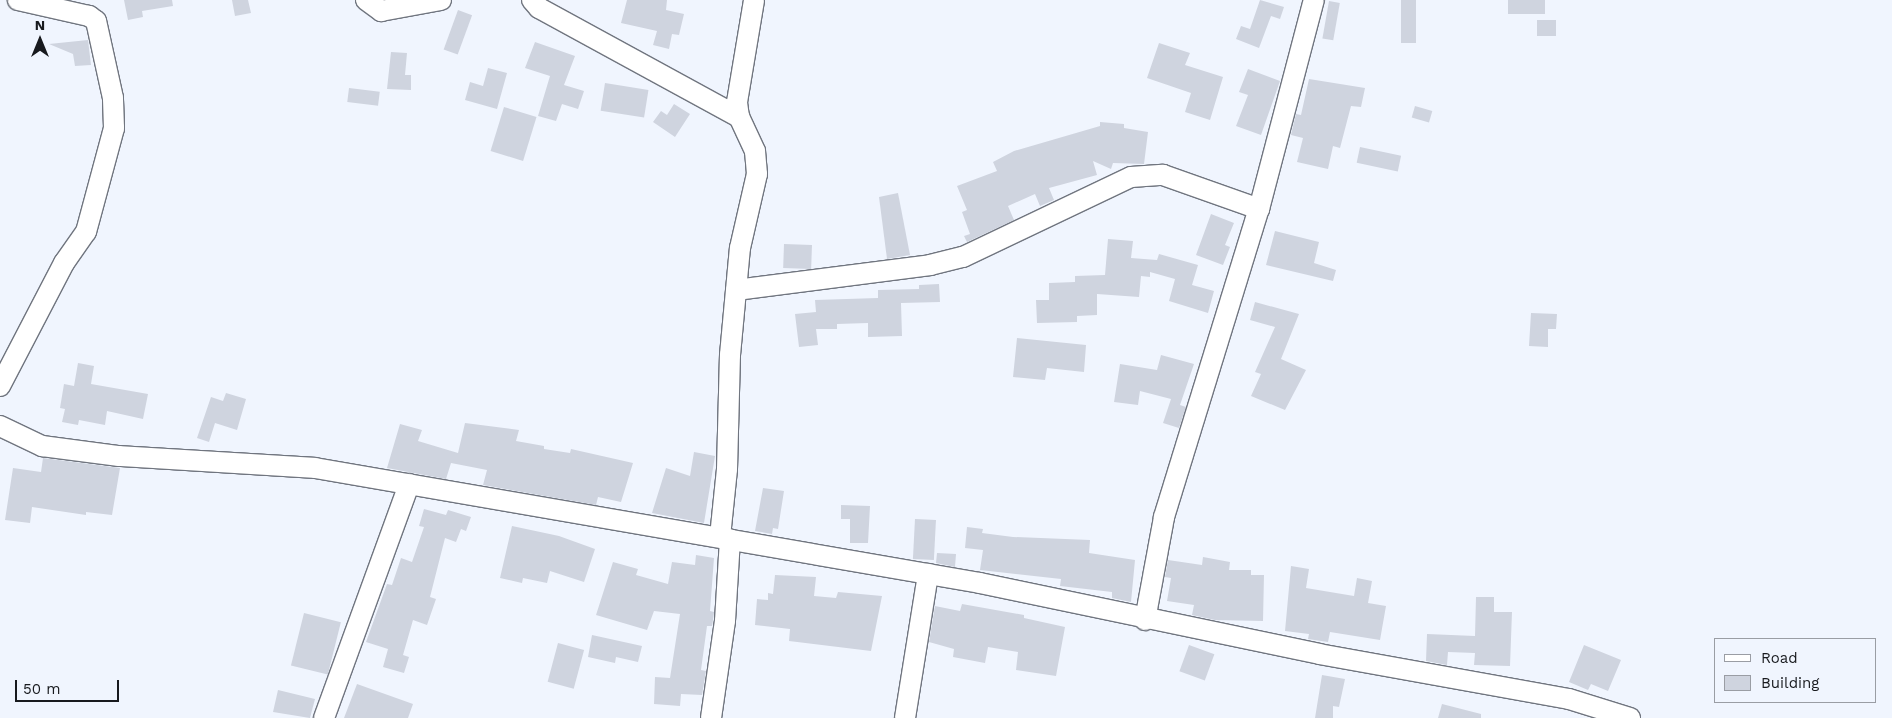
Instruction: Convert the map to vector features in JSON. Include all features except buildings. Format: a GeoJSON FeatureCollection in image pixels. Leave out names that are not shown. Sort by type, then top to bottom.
{"type":"FeatureCollection","features":[{"type":"Feature","properties":{"kind":"street"},"geometry":{"type":"LineString","coordinates":[[0,386],[64,263],[86,232],[114,128],[113,98],[96,21],[89,16],[18,0]]}},
{"type":"Feature","properties":{"kind":"street"},"geometry":{"type":"LineString","coordinates":[[372,5],[440,0]]}},
{"type":"Feature","properties":{"kind":"street"},"geometry":{"type":"LineString","coordinates":[[532,0],[539,8],[739,117]]}},
{"type":"Feature","properties":{"kind":"street"},"geometry":{"type":"LineString","coordinates":[[711,718],[725,621],[727,469],[736,290],[740,248],[757,174],[755,151],[739,117],[737,102],[754,0]]}},
{"type":"Feature","properties":{"kind":"street"},"geometry":{"type":"LineString","coordinates":[[1145,620],[1164,517],[1259,209],[1314,0]]}},
{"type":"Feature","properties":{"kind":"street"},"geometry":{"type":"LineString","coordinates":[[736,290],[930,265],[963,257],[1131,177],[1163,175],[1259,209]]}},
{"type":"Feature","properties":{"kind":"street"},"geometry":{"type":"LineString","coordinates":[[0,426],[42,446],[84,452],[315,468],[928,574],[1145,620],[1569,699],[1630,718]]}},
{"type":"Feature","properties":{"kind":"street"},"geometry":{"type":"LineString","coordinates":[[324,718],[409,484]]}},
{"type":"Feature","properties":{"kind":"street"},"geometry":{"type":"LineString","coordinates":[[905,718],[928,574]]}}]}
